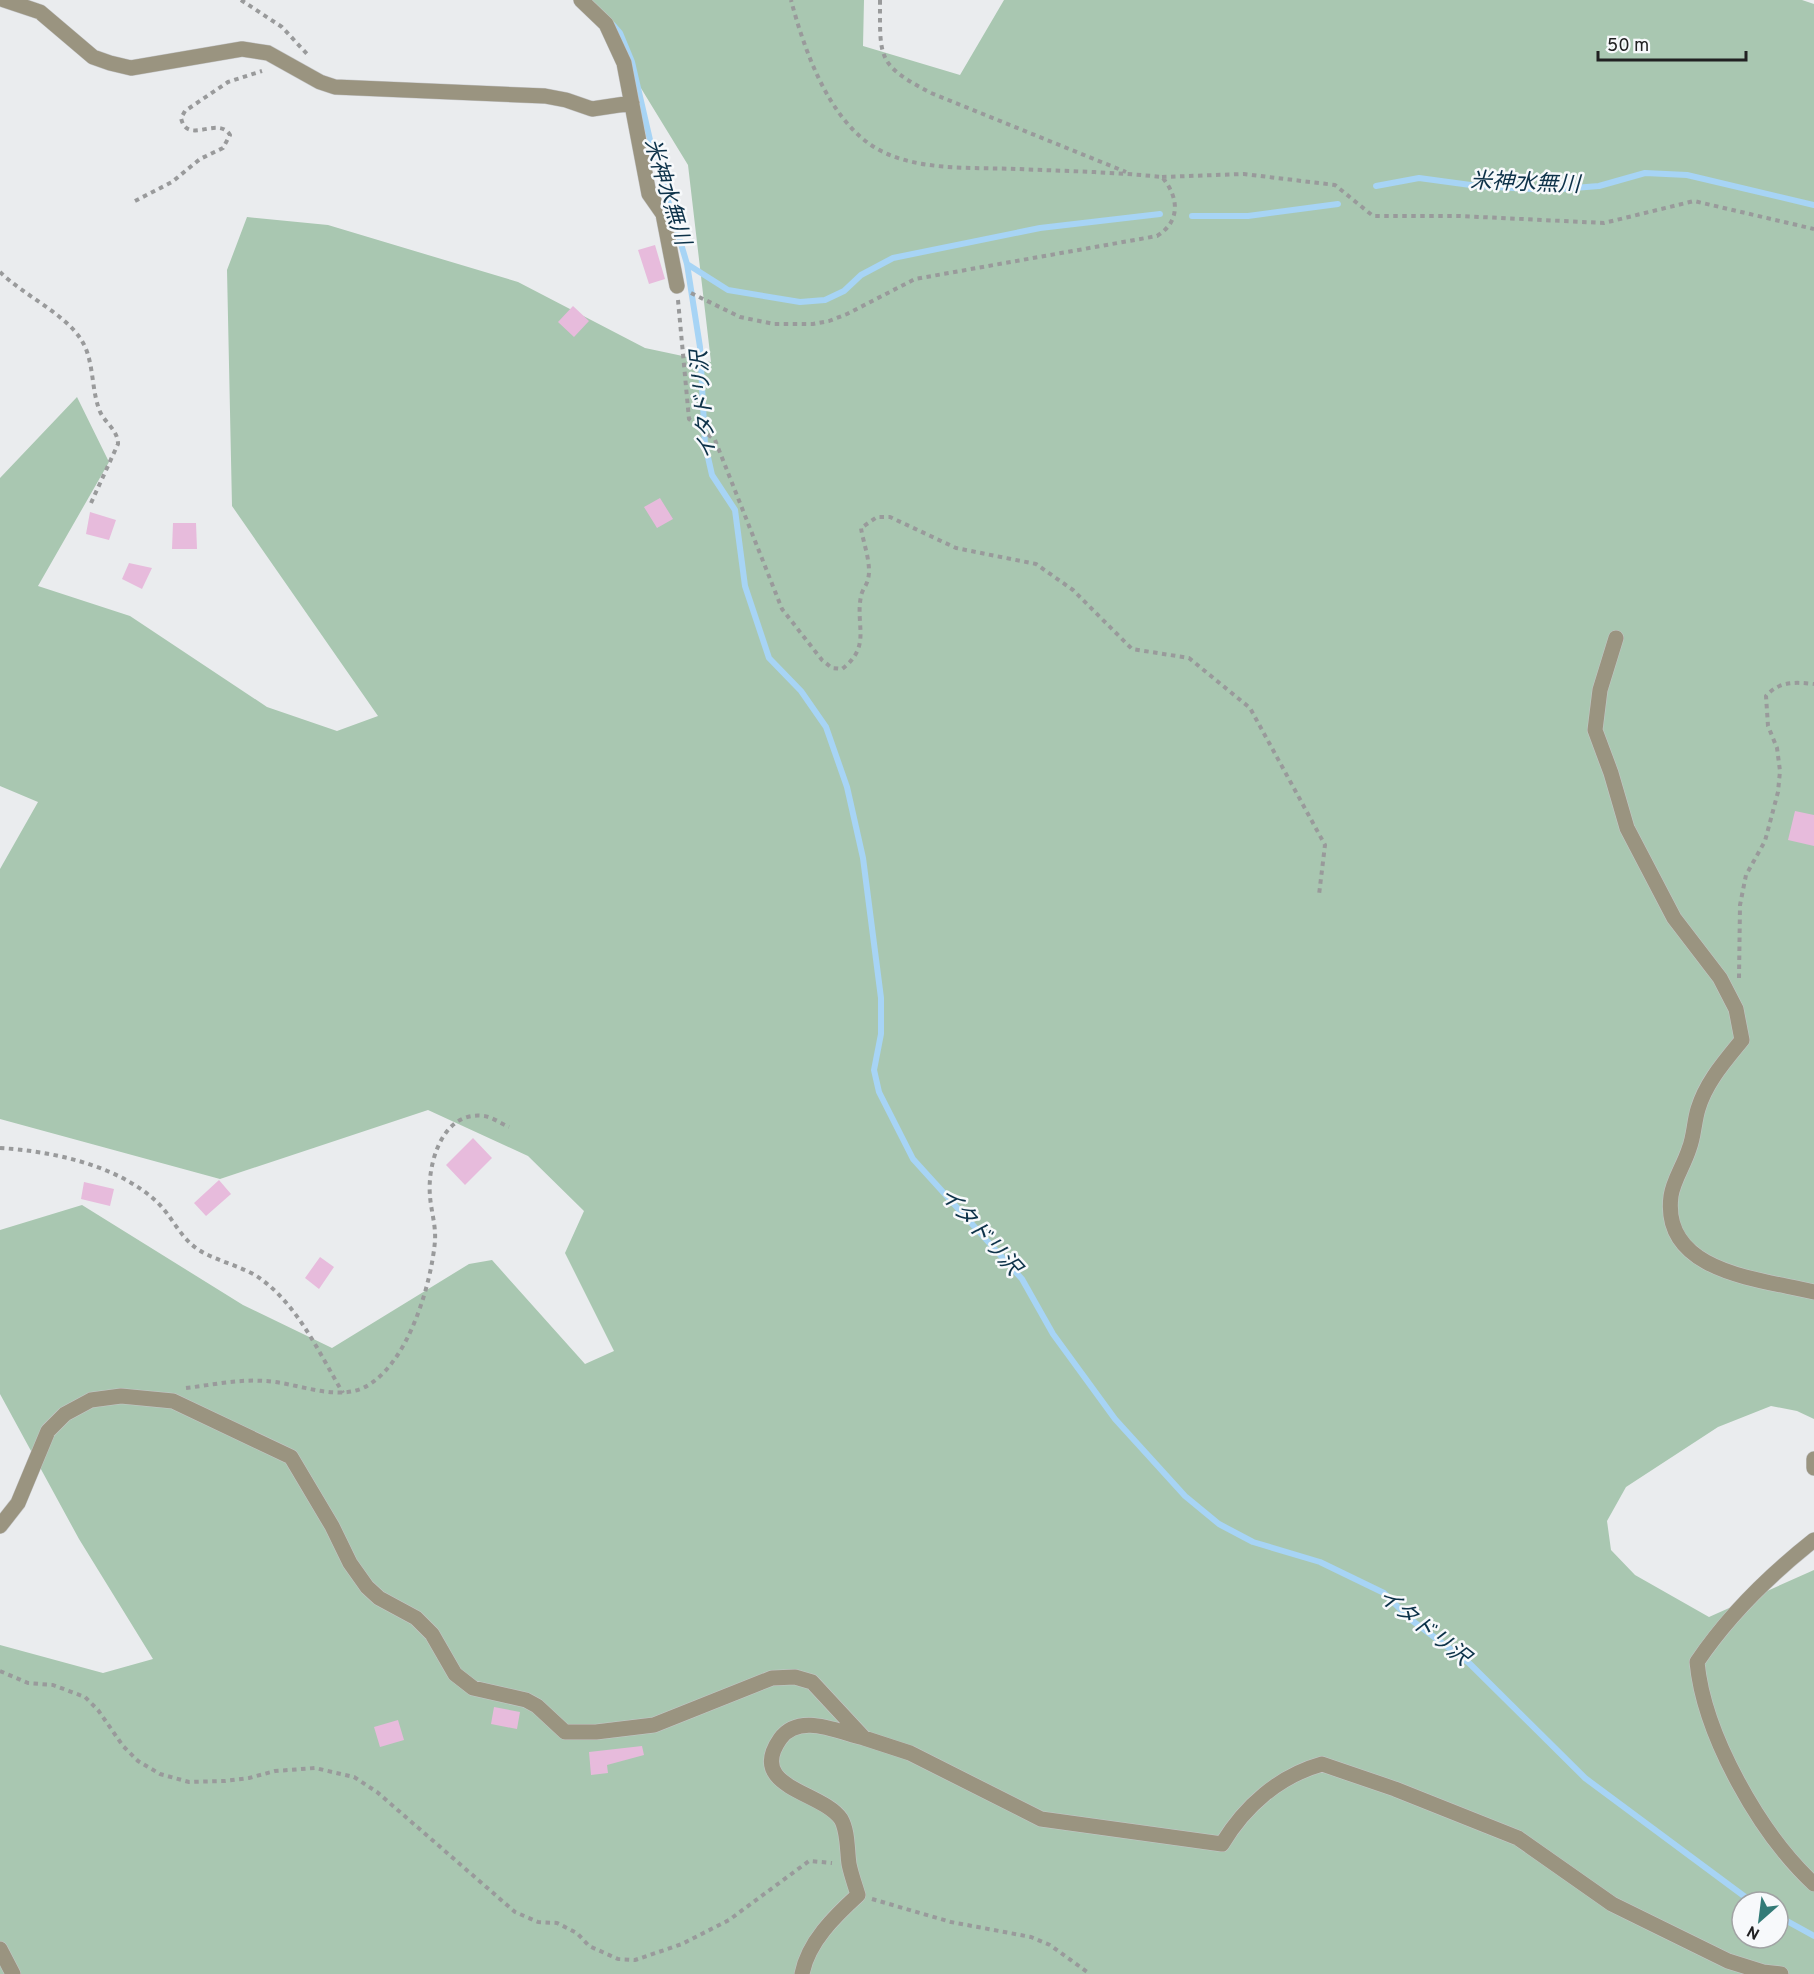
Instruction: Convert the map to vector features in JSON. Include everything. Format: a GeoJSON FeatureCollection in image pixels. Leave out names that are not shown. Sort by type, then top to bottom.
{"type":"FeatureCollection","features":[{"type":"Feature","properties":{"kind":"street"},"geometry":{"type":"LineString","coordinates":[[3,0],[40,12],[93,57],[131,68],[242,49],[268,53],[320,82],[335,87],[545,96],[592,109],[632,103]]}},
{"type":"Feature","properties":{"kind":"street"},"geometry":{"type":"LineString","coordinates":[[580,0],[606,24],[624,63],[649,194],[663,214],[677,286]]}},
{"type":"Feature","properties":{"kind":"street"},"geometry":{"type":"LineString","coordinates":[[1616,638],[1600,690],[1594,730],[1611,772],[1627,828],[1674,918],[1720,978],[1736,1009],[1742,1040],[1710,1081],[1698,1108],[1690,1148],[1671,1195],[1671,1220],[1677,1237],[1686,1250],[1703,1261],[1720,1269],[1814,1292]]}},
{"type":"Feature","properties":{"kind":"street"},"geometry":{"type":"LineString","coordinates":[[0,1526],[18,1503],[48,1431],[65,1414],[91,1400],[121,1396],[172,1401],[291,1456],[351,1563],[368,1587],[379,1598],[416,1618],[432,1634],[455,1674],[473,1688],[526,1700],[537,1706],[565,1732],[605,1731],[654,1725],[772,1678],[795,1677],[812,1682],[864,1738]]}},
{"type":"Feature","properties":{"kind":"street"},"geometry":{"type":"LineString","coordinates":[[1814,1459],[1814,1468]]}},
{"type":"Feature","properties":{"kind":"street"},"geometry":{"type":"LineString","coordinates":[[1814,1540],[1785,1562],[1709,1643],[1696,1662],[1698,1679],[1711,1722],[1731,1766],[1768,1832],[1814,1884]]}},
{"type":"Feature","properties":{"kind":"street"},"geometry":{"type":"LineString","coordinates":[[802,1974],[818,1938],[837,1914],[858,1895],[849,1866],[843,1822],[832,1809],[785,1785],[776,1776],[773,1751],[788,1730],[796,1725],[810,1724],[910,1753],[1041,1820],[1222,1844],[1235,1822],[1279,1782],[1322,1764],[1395,1789],[1518,1838],[1612,1904],[1728,1960],[1763,1972],[1781,1974]]}},
{"type":"Feature","properties":{"kind":"street"},"geometry":{"type":"LineString","coordinates":[[0,1949],[13,1974]]}},
{"type":"Feature","properties":{"kind":"path"},"geometry":{"type":"LineString","coordinates":[[241,0],[282,27],[308,55]]}},
{"type":"Feature","properties":{"kind":"path"},"geometry":{"type":"LineString","coordinates":[[790,0],[800,35],[822,83],[839,110],[857,133],[871,145],[901,160],[948,166],[1162,177],[1244,174],[1335,185],[1373,216],[1460,216],[1604,223],[1694,201],[1814,228]]}},
{"type":"Feature","properties":{"kind":"path"},"geometry":{"type":"LineString","coordinates":[[880,0],[880,47],[890,68],[907,81],[941,98],[1130,174]]}},
{"type":"Feature","properties":{"kind":"path"},"geometry":{"type":"LineString","coordinates":[[135,201],[172,182],[200,159],[223,148],[229,141],[230,135],[226,129],[220,127],[188,130],[183,125],[181,117],[185,111],[228,82],[266,70]]}},
{"type":"Feature","properties":{"kind":"path"},"geometry":{"type":"LineString","coordinates":[[701,298],[720,309],[757,321],[795,326],[813,324],[847,314],[915,279],[1157,236],[1173,222],[1175,213],[1172,191],[1162,177]]}},
{"type":"Feature","properties":{"kind":"path"},"geometry":{"type":"LineString","coordinates":[[0,272],[11,283],[72,328],[82,341],[90,365],[100,412],[118,436],[118,444],[91,503]]}},
{"type":"Feature","properties":{"kind":"path"},"geometry":{"type":"LineString","coordinates":[[677,286],[689,419],[715,440],[782,609],[822,660],[832,668],[842,669],[852,661],[858,650],[862,632],[861,596],[869,576],[861,528],[877,517],[890,517],[956,548],[1036,564],[1073,590],[1132,649],[1189,658],[1251,708],[1325,845],[1319,896]]}},
{"type":"Feature","properties":{"kind":"path"},"geometry":{"type":"LineString","coordinates":[[1742,988],[1739,978],[1740,905],[1746,875],[1765,841],[1778,792],[1780,771],[1777,748],[1768,726],[1766,696],[1773,688],[1784,684],[1814,684]]}},
{"type":"Feature","properties":{"kind":"path"},"geometry":{"type":"LineString","coordinates":[[158,1399],[162,1391],[264,1381],[343,1393],[362,1388],[382,1375],[402,1347],[422,1302],[435,1243],[430,1169],[435,1150],[446,1133],[461,1120],[484,1116],[509,1127]]}},
{"type":"Feature","properties":{"kind":"path"},"geometry":{"type":"LineString","coordinates":[[0,1148],[57,1154],[89,1165],[124,1180],[157,1202],[183,1236],[199,1250],[260,1278],[294,1311],[343,1393]]}},
{"type":"Feature","properties":{"kind":"path"},"geometry":{"type":"LineString","coordinates":[[0,1671],[28,1683],[53,1685],[85,1697],[99,1710],[123,1746],[138,1761],[160,1774],[189,1782],[249,1778],[275,1771],[315,1768],[354,1777],[378,1791],[514,1912],[538,1922],[557,1923],[577,1933],[589,1946],[618,1959],[635,1960],[682,1944],[729,1920],[809,1862],[849,1866]]}},
{"type":"Feature","properties":{"kind":"path"},"geometry":{"type":"LineString","coordinates":[[858,1895],[951,1922],[1031,1937],[1050,1945],[1090,1974]]}},
{"type":"Feature","properties":{"kind":"green space"},"geometry":{"type":"Polygon","coordinates":[[[587,0],[864,0],[863,46],[960,75],[1004,0],[1802,0],[1814,4],[1814,1419],[1797,1411],[1771,1406],[1718,1427],[1626,1487],[1607,1521],[1611,1550],[1635,1575],[1709,1617],[1814,1570],[1814,1974],[0,1974],[0,1645],[103,1673],[153,1659],[79,1539],[0,1394],[0,1230],[82,1205],[243,1305],[332,1348],[469,1264],[492,1260],[585,1364],[614,1351],[565,1253],[584,1211],[528,1156],[428,1110],[220,1179],[0,1119],[0,869],[38,802],[0,786],[0,478],[77,397],[109,462],[38,586],[130,616],[267,707],[337,731],[378,716],[232,506],[227,270],[247,217],[328,225],[518,282],[645,348],[711,362],[688,165],[587,0]]]}},
{"type":"Feature","properties":{"kind":"building"},"geometry":{"type":"Polygon","coordinates":[[[655,245],[665,279],[649,284],[638,250],[655,245]]]}},
{"type":"Feature","properties":{"kind":"building"},"geometry":{"type":"Polygon","coordinates":[[[573,306],[589,321],[574,337],[558,322],[573,306]]]}},
{"type":"Feature","properties":{"kind":"building"},"geometry":{"type":"Polygon","coordinates":[[[660,498],[673,519],[657,528],[644,507],[660,498]]]}},
{"type":"Feature","properties":{"kind":"building"},"geometry":{"type":"Polygon","coordinates":[[[90,512],[116,520],[109,540],[86,534],[90,512]]]}},
{"type":"Feature","properties":{"kind":"building"},"geometry":{"type":"Polygon","coordinates":[[[173,523],[196,523],[197,549],[172,549],[173,523]]]}},
{"type":"Feature","properties":{"kind":"building"},"geometry":{"type":"Polygon","coordinates":[[[129,563],[152,568],[142,589],[122,579],[129,563]]]}},
{"type":"Feature","properties":{"kind":"building"},"geometry":{"type":"Polygon","coordinates":[[[1795,811],[1814,815],[1814,846],[1788,840],[1795,811]]]}},
{"type":"Feature","properties":{"kind":"building"},"geometry":{"type":"Polygon","coordinates":[[[473,1138],[492,1158],[465,1185],[446,1165],[473,1138]]]}},
{"type":"Feature","properties":{"kind":"building"},"geometry":{"type":"Polygon","coordinates":[[[219,1180],[231,1194],[206,1216],[194,1203],[219,1180]]]}},
{"type":"Feature","properties":{"kind":"building"},"geometry":{"type":"Polygon","coordinates":[[[84,1182],[114,1189],[110,1206],[81,1199],[84,1182]]]}},
{"type":"Feature","properties":{"kind":"building"},"geometry":{"type":"Polygon","coordinates":[[[320,1257],[334,1267],[319,1289],[305,1278],[320,1257]]]}},
{"type":"Feature","properties":{"kind":"building"},"geometry":{"type":"Polygon","coordinates":[[[494,1707],[520,1712],[517,1729],[491,1724],[494,1707]]]}},
{"type":"Feature","properties":{"kind":"building"},"geometry":{"type":"Polygon","coordinates":[[[398,1720],[404,1740],[380,1747],[374,1727],[398,1720]]]}},
{"type":"Feature","properties":{"kind":"building"},"geometry":{"type":"Polygon","coordinates":[[[642,1746],[644,1755],[607,1765],[608,1773],[591,1775],[589,1752],[642,1746]]]}},
{"type":"Feature","properties":{"kind":"waterway","name":"イタドリ沢"},"geometry":{"type":"LineString","coordinates":[[613,25],[620,33],[632,62],[650,140],[687,264],[700,347],[705,444],[712,475],[735,510],[745,586],[769,658],[801,691],[826,727],[847,787],[863,858],[881,998],[881,1034],[874,1070],[879,1092],[913,1159],[1022,1279],[1053,1334],[1115,1419],[1185,1496],[1219,1524],[1253,1542],[1320,1562],[1384,1593],[1410,1619],[1469,1663],[1585,1778],[1736,1890]]}},
{"type":"Feature","properties":{"kind":"waterway","name":"米神水無川"},"geometry":{"type":"LineString","coordinates":[[1376,186],[1419,178],[1478,186],[1549,190],[1599,186],[1645,173],[1687,175],[1814,205]]}},
{"type":"Feature","properties":{"kind":"waterway","name":"米神水無川"},"geometry":{"type":"LineString","coordinates":[[1192,216],[1248,216],[1338,204]]}},
{"type":"Feature","properties":{"kind":"waterway","name":"米神水無川"},"geometry":{"type":"LineString","coordinates":[[687,264],[728,290],[800,302],[825,300],[844,291],[861,275],[893,258],[1040,228],[1160,214]]}},
{"type":"Feature","properties":{"kind":"waterway","name":"イタドリ沢"},"geometry":{"type":"LineString","coordinates":[[1790,1923],[1814,1936]]}}]}
